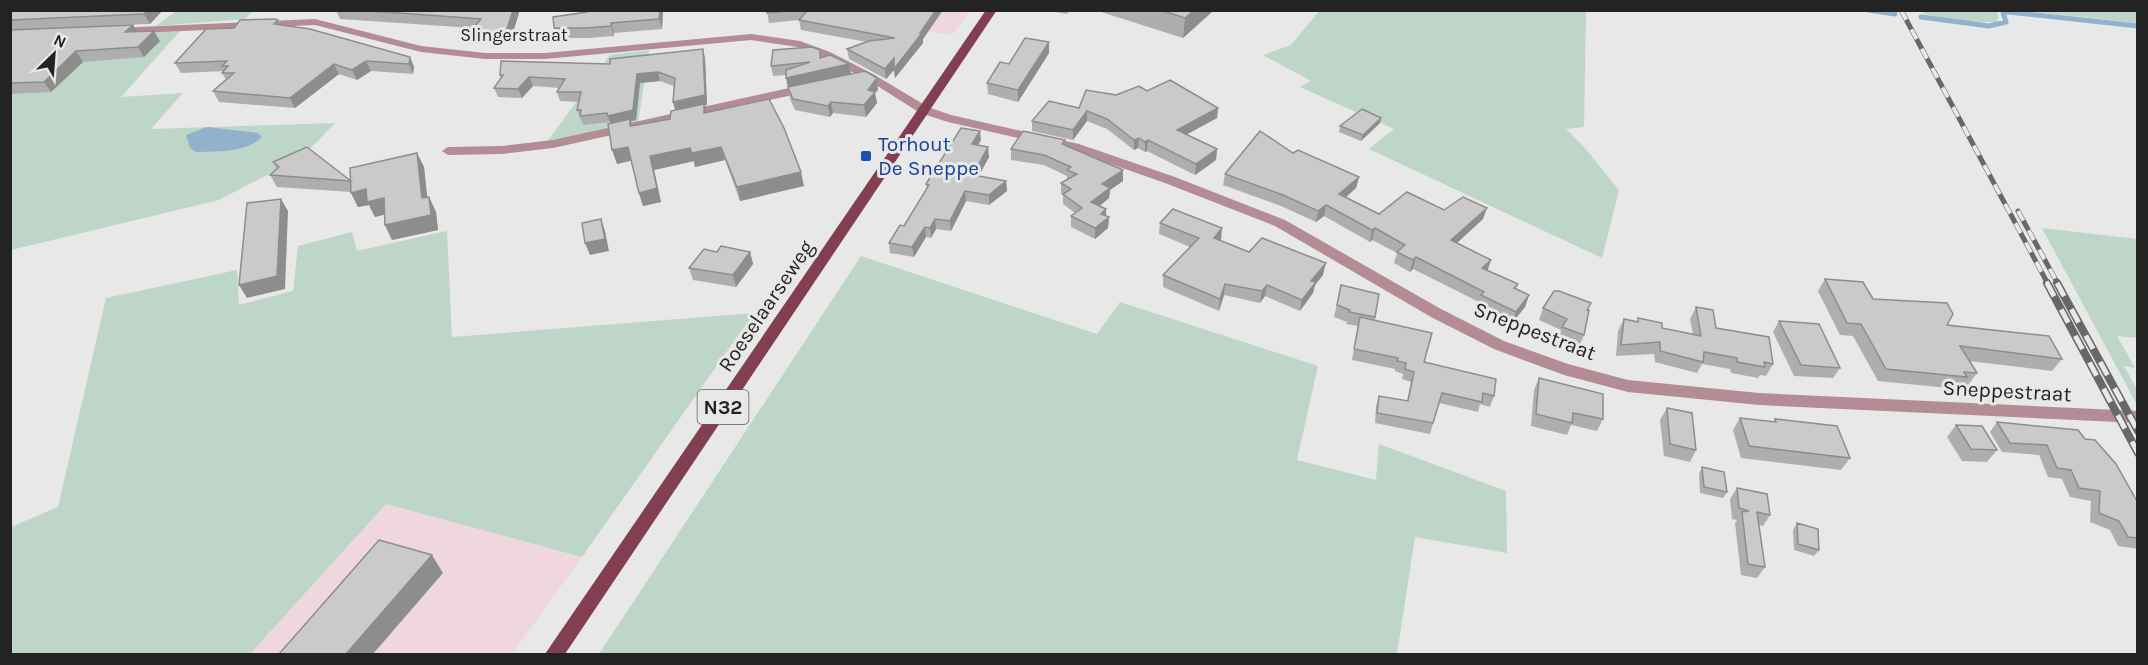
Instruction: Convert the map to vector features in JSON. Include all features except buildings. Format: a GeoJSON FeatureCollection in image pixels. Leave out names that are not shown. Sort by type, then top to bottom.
{"type":"FeatureCollection","features":[{"type":"Feature","properties":{"kind":"main road","name":"Roeselaarseweg"},"geometry":{"type":"LineString","coordinates":[[554,654],[992,10]]}},
{"type":"Feature","properties":{"kind":"street","name":"Slingerstraat"},"geometry":{"type":"LineString","coordinates":[[102,31],[283,21],[315,22],[421,49],[485,56],[545,56],[751,37],[800,44],[826,54],[924,110]]}},
{"type":"Feature","properties":{"kind":"street"},"geometry":{"type":"LineString","coordinates":[[845,80],[868,76]]}},
{"type":"Feature","properties":{"kind":"street"},"geometry":{"type":"LineString","coordinates":[[448,151],[502,150],[553,144],[822,85]]}},
{"type":"Feature","properties":{"kind":"street","name":"Sneppestraat"},"geometry":{"type":"LineString","coordinates":[[924,110],[948,118],[1075,147],[1170,180],[1280,223],[1436,313],[1499,345],[1564,369],[1628,386],[1759,399],[2138,417]]}},
{"type":"Feature","properties":{"kind":"shaded area"},"geometry":{"type":"Polygon","coordinates":[[[851,11],[970,11],[952,35],[844,18],[851,11]]]}},
{"type":"Feature","properties":{"kind":"shaded area"},"geometry":{"type":"Polygon","coordinates":[[[386,504],[582,557],[512,654],[250,654],[386,504]]]}},
{"type":"Feature","properties":{"kind":"green space"},"geometry":{"type":"Polygon","coordinates":[[[176,11],[253,11],[245,19],[156,26],[176,11]]]}},
{"type":"Feature","properties":{"kind":"green space"},"geometry":{"type":"Polygon","coordinates":[[[1319,11],[1586,11],[1584,127],[1566,129],[1619,190],[1602,258],[1369,149],[1394,129],[1300,87],[1311,81],[1263,55],[1291,45],[1319,11]]]}},
{"type":"Feature","properties":{"kind":"green space"},"geometry":{"type":"Polygon","coordinates":[[[1923,11],[2001,11],[1997,12],[1999,17],[1996,22],[1987,22],[1943,18],[1925,14],[1923,11]]]}},
{"type":"Feature","properties":{"kind":"green space"},"geometry":{"type":"Polygon","coordinates":[[[2027,11],[2137,11],[2137,23],[2027,11]]]}},
{"type":"Feature","properties":{"kind":"green space"},"geometry":{"type":"Polygon","coordinates":[[[180,31],[121,97],[183,93],[151,129],[335,123],[303,156],[219,200],[11,250],[11,86],[61,36],[180,31]]]}},
{"type":"Feature","properties":{"kind":"green space"},"geometry":{"type":"Polygon","coordinates":[[[649,50],[638,123],[547,142],[610,55],[649,50]]]}},
{"type":"Feature","properties":{"kind":"green space"},"geometry":{"type":"Polygon","coordinates":[[[2042,228],[2137,239],[2137,338],[2117,336],[2135,368],[2124,366],[2137,390],[2137,405],[2042,228]]]}},
{"type":"Feature","properties":{"kind":"green space"},"geometry":{"type":"Polygon","coordinates":[[[447,231],[452,337],[754,313],[582,557],[386,504],[250,654],[11,654],[11,527],[58,507],[106,298],[237,270],[239,305],[293,291],[298,246],[352,232],[357,251],[447,231]]]}},
{"type":"Feature","properties":{"kind":"green space"},"geometry":{"type":"Polygon","coordinates":[[[861,256],[1097,334],[1120,302],[1318,366],[1297,460],[1376,480],[1379,444],[1506,491],[1507,553],[1415,537],[1397,654],[599,654],[861,256]]]}},
{"type":"Feature","properties":{"kind":"water"},"geometry":{"type":"Polygon","coordinates":[[[207,127],[258,133],[262,137],[240,149],[196,152],[190,148],[186,135],[207,127]]]}},
{"type":"Feature","properties":{"kind":"waterway"},"geometry":{"type":"LineString","coordinates":[[1868,10],[1895,14]]}},
{"type":"Feature","properties":{"kind":"waterway"},"geometry":{"type":"LineString","coordinates":[[1921,17],[1989,26],[2006,22],[2003,12],[2009,12],[2138,26]]}},
{"type":"Feature","properties":{"kind":"railway"},"geometry":{"type":"LineString","coordinates":[[1901,10],[2048,284]]}},
{"type":"Feature","properties":{"kind":"railway"},"geometry":{"type":"LineString","coordinates":[[2018,211],[2058,284]]}},
{"type":"Feature","properties":{"kind":"railway"},"geometry":{"type":"LineString","coordinates":[[2047,283],[2138,453]]}},
{"type":"Feature","properties":{"kind":"railway"},"geometry":{"type":"LineString","coordinates":[[2057,283],[2138,431]]}},
{"type":"Feature","properties":{"kind":"place","name":"Torhout De Sneppe"},"geometry":{"type":"Point","coordinates":[866,156]}}]}
